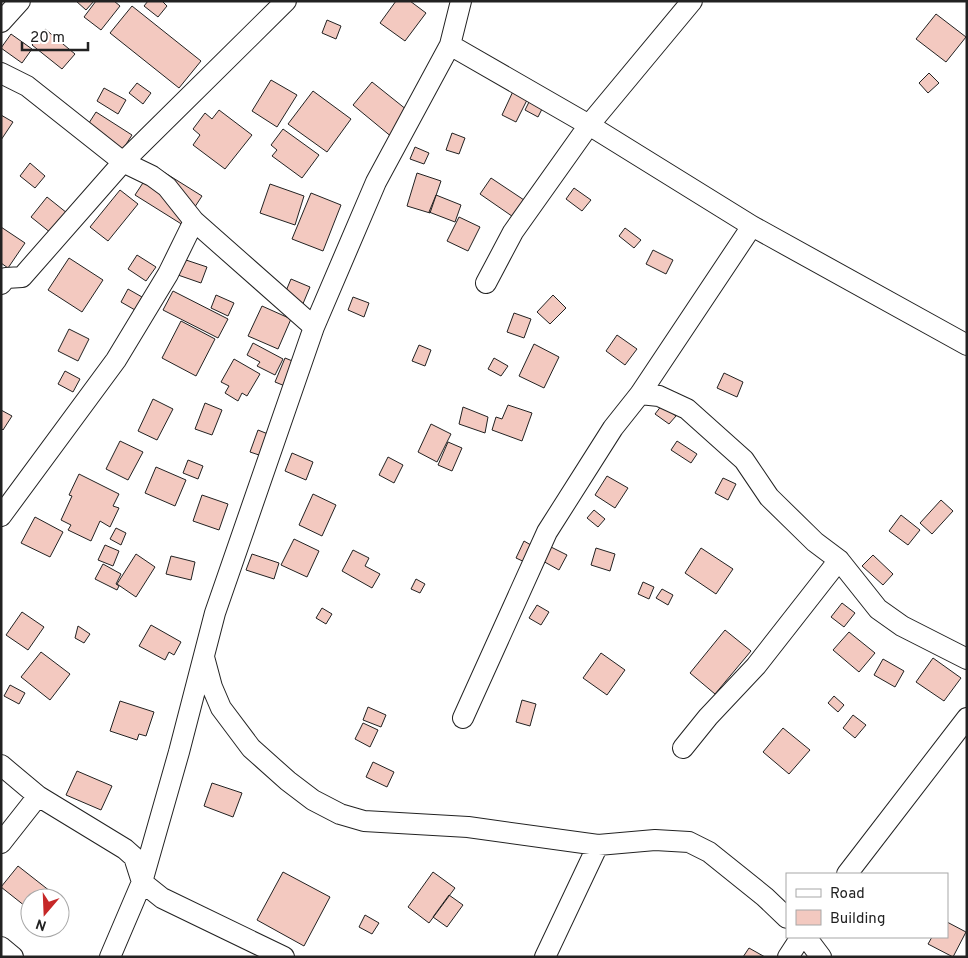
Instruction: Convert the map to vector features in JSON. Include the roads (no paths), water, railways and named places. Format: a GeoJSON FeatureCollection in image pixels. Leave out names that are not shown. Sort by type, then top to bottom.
{"type":"FeatureCollection","features":[{"type":"Feature","properties":{"kind":"street"},"geometry":{"type":"LineString","coordinates":[[1,22],[20,1]]}},
{"type":"Feature","properties":{"kind":"street"},"geometry":{"type":"LineString","coordinates":[[1,284],[6,278],[22,277],[123,162],[286,1]]}},
{"type":"Feature","properties":{"kind":"street"},"geometry":{"type":"LineString","coordinates":[[110,957],[142,882],[179,752],[215,613],[314,327],[376,182],[450,45],[461,1]]}},
{"type":"Feature","properties":{"kind":"street"},"geometry":{"type":"LineString","coordinates":[[486,283],[512,232],[588,125],[692,1]]}},
{"type":"Feature","properties":{"kind":"street"},"geometry":{"type":"LineString","coordinates":[[450,45],[588,125],[752,226],[967,345]]}},
{"type":"Feature","properties":{"kind":"street"},"geometry":{"type":"LineString","coordinates":[[1,73],[27,86],[123,162],[152,176],[167,187],[194,221],[314,327]]}},
{"type":"Feature","properties":{"kind":"street"},"geometry":{"type":"LineString","coordinates":[[5,506],[116,360],[168,274],[194,221]]}},
{"type":"Feature","properties":{"kind":"street"},"geometry":{"type":"LineString","coordinates":[[462,718],[547,532],[613,428],[640,394],[752,226]]}},
{"type":"Feature","properties":{"kind":"street"},"geometry":{"type":"LineString","coordinates":[[640,394],[659,396],[687,409],[744,460],[769,497],[784,514],[839,560],[878,609],[902,626],[967,659]]}},
{"type":"Feature","properties":{"kind":"street"},"geometry":{"type":"LineString","coordinates":[[683,748],[708,717],[756,666],[839,560]]}},
{"type":"Feature","properties":{"kind":"street"},"geometry":{"type":"LineString","coordinates":[[204,655],[212,688],[221,708],[251,748],[312,800],[340,814],[364,821],[468,827],[598,845],[655,840],[689,842],[709,852],[765,897],[786,917]]}},
{"type":"Feature","properties":{"kind":"street"},"geometry":{"type":"LineString","coordinates":[[847,873],[967,718]]}},
{"type":"Feature","properties":{"kind":"street"},"geometry":{"type":"LineString","coordinates":[[1,765],[38,796],[125,849],[134,857],[142,882],[162,898],[284,957]]}},
{"type":"Feature","properties":{"kind":"street"},"geometry":{"type":"LineString","coordinates":[[1,843],[38,796]]}},
{"type":"Feature","properties":{"kind":"street"},"geometry":{"type":"LineString","coordinates":[[545,957],[598,845]]}},
{"type":"Feature","properties":{"kind":"street"},"geometry":{"type":"LineString","coordinates":[[788,957],[800,938]]}},
{"type":"Feature","properties":{"kind":"street"},"geometry":{"type":"LineString","coordinates":[[807,938],[821,957]]}},
{"type":"Feature","properties":{"kind":"street"},"geometry":{"type":"LineString","coordinates":[[1,947],[13,957]]}}]}
